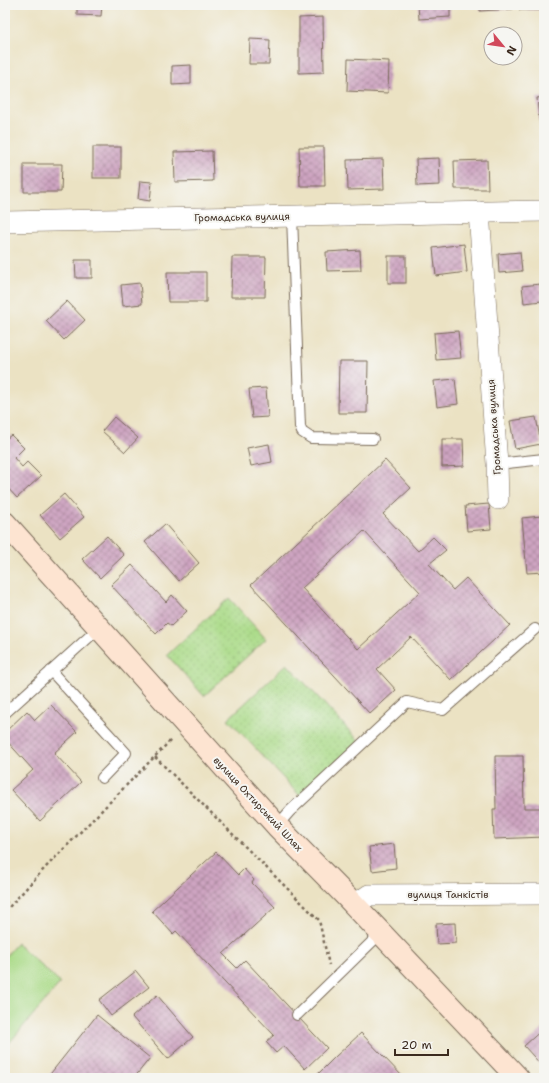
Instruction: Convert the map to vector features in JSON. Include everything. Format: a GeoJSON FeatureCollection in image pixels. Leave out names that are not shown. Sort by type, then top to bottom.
{"type":"FeatureCollection","features":[{"type":"Feature","properties":{"kind":"main road","name":"вулиця Охтирський Шлях"},"geometry":{"type":"LineString","coordinates":[[5,523],[277,826],[381,933],[518,1078]]}},
{"type":"Feature","properties":{"kind":"street","name":"Громадська вулиця"},"geometry":{"type":"LineString","coordinates":[[5,222],[544,211]]}},
{"type":"Feature","properties":{"kind":"street","name":"Громадська вулиця"},"geometry":{"type":"LineString","coordinates":[[479,212],[497,464],[498,498]]}},
{"type":"Feature","properties":{"kind":"street","name":"вулиця Танкістів"},"geometry":{"type":"LineString","coordinates":[[355,906],[370,895],[544,894]]}},
{"type":"Feature","properties":{"kind":"lane"},"geometry":{"type":"LineString","coordinates":[[292,216],[300,426],[302,432],[311,438],[373,439]]}},
{"type":"Feature","properties":{"kind":"lane"},"geometry":{"type":"LineString","coordinates":[[497,464],[544,459]]}},
{"type":"Feature","properties":{"kind":"lane"},"geometry":{"type":"LineString","coordinates":[[5,713],[99,628]]}},
{"type":"Feature","properties":{"kind":"lane"},"geometry":{"type":"LineString","coordinates":[[277,826],[290,811],[407,702],[443,710],[535,629]]}},
{"type":"Feature","properties":{"kind":"lane"},"geometry":{"type":"LineString","coordinates":[[51,672],[126,753],[102,778]]}},
{"type":"Feature","properties":{"kind":"lane"},"geometry":{"type":"LineString","coordinates":[[297,1016],[381,933]]}},
{"type":"Feature","properties":{"kind":"path"},"geometry":{"type":"LineString","coordinates":[[5,901],[10,906],[44,869],[175,736]]}},
{"type":"Feature","properties":{"kind":"path"},"geometry":{"type":"LineString","coordinates":[[155,757],[320,920],[333,980]]}},
{"type":"Feature","properties":{"kind":"green space"},"geometry":{"type":"Polygon","coordinates":[[[229,598],[266,639],[204,696],[167,655],[229,598]]]}},
{"type":"Feature","properties":{"kind":"green space"},"geometry":{"type":"Polygon","coordinates":[[[287,664],[359,741],[300,796],[228,719],[287,664]]]}},
{"type":"Feature","properties":{"kind":"green space"},"geometry":{"type":"Polygon","coordinates":[[[17,943],[60,983],[5,1048],[5,957],[17,943]]]}},
{"type":"Feature","properties":{"kind":"building"},"geometry":{"type":"Polygon","coordinates":[[[77,5],[102,5],[101,16],[77,15],[77,5]]]}},
{"type":"Feature","properties":{"kind":"building"},"geometry":{"type":"Polygon","coordinates":[[[418,5],[450,5],[450,17],[419,19],[418,5]]]}},
{"type":"Feature","properties":{"kind":"building"},"geometry":{"type":"Polygon","coordinates":[[[480,5],[513,5],[513,9],[480,11],[480,5]]]}},
{"type":"Feature","properties":{"kind":"building"},"geometry":{"type":"Polygon","coordinates":[[[520,5],[544,5],[544,10],[520,10],[520,5]]]}},
{"type":"Feature","properties":{"kind":"building"},"geometry":{"type":"Polygon","coordinates":[[[323,17],[324,72],[299,73],[299,18],[323,17]]]}},
{"type":"Feature","properties":{"kind":"building"},"geometry":{"type":"Polygon","coordinates":[[[250,39],[270,40],[269,64],[249,64],[250,39]]]}},
{"type":"Feature","properties":{"kind":"building"},"geometry":{"type":"Polygon","coordinates":[[[348,59],[389,61],[388,93],[347,91],[348,59]]]}},
{"type":"Feature","properties":{"kind":"building"},"geometry":{"type":"Polygon","coordinates":[[[191,65],[191,84],[172,85],[172,66],[191,65]]]}},
{"type":"Feature","properties":{"kind":"building"},"geometry":{"type":"Polygon","coordinates":[[[544,97],[544,126],[540,127],[537,98],[544,97]]]}},
{"type":"Feature","properties":{"kind":"building"},"geometry":{"type":"Polygon","coordinates":[[[93,147],[121,147],[121,178],[93,178],[93,147]]]}},
{"type":"Feature","properties":{"kind":"building"},"geometry":{"type":"Polygon","coordinates":[[[299,147],[324,147],[325,186],[300,186],[299,147]]]}},
{"type":"Feature","properties":{"kind":"building"},"geometry":{"type":"Polygon","coordinates":[[[212,151],[213,181],[175,182],[174,152],[212,151]]]}},
{"type":"Feature","properties":{"kind":"building"},"geometry":{"type":"Polygon","coordinates":[[[439,158],[440,185],[417,186],[416,159],[439,158]]]}},
{"type":"Feature","properties":{"kind":"building"},"geometry":{"type":"Polygon","coordinates":[[[383,159],[384,189],[348,190],[347,160],[383,159]]]}},
{"type":"Feature","properties":{"kind":"building"},"geometry":{"type":"Polygon","coordinates":[[[487,160],[488,189],[455,189],[454,161],[487,160]]]}},
{"type":"Feature","properties":{"kind":"building"},"geometry":{"type":"Polygon","coordinates":[[[24,164],[62,164],[61,192],[24,192],[24,164]]]}},
{"type":"Feature","properties":{"kind":"building"},"geometry":{"type":"Polygon","coordinates":[[[140,181],[152,182],[150,201],[138,199],[140,181]]]}},
{"type":"Feature","properties":{"kind":"building"},"geometry":{"type":"Polygon","coordinates":[[[464,244],[467,272],[436,276],[433,248],[464,244]]]}},
{"type":"Feature","properties":{"kind":"building"},"geometry":{"type":"Polygon","coordinates":[[[360,250],[361,270],[327,271],[326,252],[360,250]]]}},
{"type":"Feature","properties":{"kind":"building"},"geometry":{"type":"Polygon","coordinates":[[[520,252],[522,271],[499,273],[498,254],[520,252]]]}},
{"type":"Feature","properties":{"kind":"building"},"geometry":{"type":"Polygon","coordinates":[[[388,256],[406,256],[406,283],[388,283],[388,256]]]}},
{"type":"Feature","properties":{"kind":"building"},"geometry":{"type":"Polygon","coordinates":[[[232,257],[266,257],[265,297],[231,297],[232,257]]]}},
{"type":"Feature","properties":{"kind":"building"},"geometry":{"type":"Polygon","coordinates":[[[75,260],[92,260],[92,278],[76,278],[75,260]]]}},
{"type":"Feature","properties":{"kind":"building"},"geometry":{"type":"Polygon","coordinates":[[[167,272],[206,272],[206,302],[168,302],[167,272]]]}},
{"type":"Feature","properties":{"kind":"building"},"geometry":{"type":"Polygon","coordinates":[[[140,283],[142,304],[123,306],[121,285],[140,283]]]}},
{"type":"Feature","properties":{"kind":"building"},"geometry":{"type":"Polygon","coordinates":[[[540,284],[542,301],[524,303],[522,286],[540,284]]]}},
{"type":"Feature","properties":{"kind":"building"},"geometry":{"type":"Polygon","coordinates":[[[67,301],[85,320],[64,340],[46,321],[67,301]]]}},
{"type":"Feature","properties":{"kind":"building"},"geometry":{"type":"Polygon","coordinates":[[[458,331],[461,358],[436,360],[434,333],[458,331]]]}},
{"type":"Feature","properties":{"kind":"building"},"geometry":{"type":"Polygon","coordinates":[[[339,361],[368,361],[367,413],[338,413],[339,361]]]}},
{"type":"Feature","properties":{"kind":"building"},"geometry":{"type":"Polygon","coordinates":[[[455,379],[458,404],[437,407],[434,381],[455,379]]]}},
{"type":"Feature","properties":{"kind":"building"},"geometry":{"type":"Polygon","coordinates":[[[266,388],[268,417],[252,418],[249,389],[266,388]]]}},
{"type":"Feature","properties":{"kind":"building"},"geometry":{"type":"Polygon","coordinates":[[[114,417],[138,438],[125,452],[102,431],[114,417]]]}},
{"type":"Feature","properties":{"kind":"building"},"geometry":{"type":"Polygon","coordinates":[[[536,417],[541,444],[515,449],[510,421],[536,417]]]}},
{"type":"Feature","properties":{"kind":"building"},"geometry":{"type":"Polygon","coordinates":[[[11,435],[24,448],[14,458],[22,467],[27,462],[41,476],[17,498],[5,485],[5,440],[11,435]]]}},
{"type":"Feature","properties":{"kind":"building"},"geometry":{"type":"Polygon","coordinates":[[[442,439],[463,439],[464,466],[442,467],[442,439]]]}},
{"type":"Feature","properties":{"kind":"building"},"geometry":{"type":"Polygon","coordinates":[[[269,444],[272,462],[251,466],[247,448],[269,444]]]}},
{"type":"Feature","properties":{"kind":"building"},"geometry":{"type":"Polygon","coordinates":[[[385,460],[411,488],[383,514],[418,551],[433,537],[446,550],[429,564],[453,590],[466,578],[510,625],[451,680],[411,637],[377,669],[396,690],[370,714],[251,585],[385,460]],[[364,531],[302,588],[358,649],[420,592],[364,531]]]}},
{"type":"Feature","properties":{"kind":"building"},"geometry":{"type":"Polygon","coordinates":[[[64,494],[84,517],[60,538],[40,515],[64,494]]]}},
{"type":"Feature","properties":{"kind":"building"},"geometry":{"type":"Polygon","coordinates":[[[489,504],[491,529],[467,531],[465,506],[489,504]]]}},
{"type":"Feature","properties":{"kind":"building"},"geometry":{"type":"Polygon","coordinates":[[[541,516],[544,572],[527,573],[522,518],[541,516]]]}},
{"type":"Feature","properties":{"kind":"building"},"geometry":{"type":"Polygon","coordinates":[[[165,524],[199,563],[179,581],[145,542],[165,524]]]}},
{"type":"Feature","properties":{"kind":"building"},"geometry":{"type":"Polygon","coordinates":[[[107,536],[124,555],[100,578],[82,559],[107,536]]]}},
{"type":"Feature","properties":{"kind":"building"},"geometry":{"type":"Polygon","coordinates":[[[132,565],[166,602],[172,595],[187,611],[171,626],[167,623],[156,634],[111,585],[132,565]]]}},
{"type":"Feature","properties":{"kind":"building"},"geometry":{"type":"Polygon","coordinates":[[[51,705],[77,732],[54,753],[81,782],[40,821],[11,790],[33,770],[5,739],[5,732],[27,711],[35,720],[51,705]]]}},
{"type":"Feature","properties":{"kind":"building"},"geometry":{"type":"Polygon","coordinates":[[[495,756],[523,756],[524,808],[544,808],[544,837],[494,839],[493,809],[496,809],[495,756]]]}},
{"type":"Feature","properties":{"kind":"building"},"geometry":{"type":"Polygon","coordinates":[[[394,844],[396,868],[372,871],[369,847],[394,844]]]}},
{"type":"Feature","properties":{"kind":"building"},"geometry":{"type":"Polygon","coordinates":[[[216,852],[238,875],[244,869],[254,880],[252,883],[275,907],[223,954],[237,968],[245,960],[327,1048],[305,1069],[284,1046],[276,1053],[266,1042],[274,1035],[176,931],[173,934],[152,911],[216,852]]]}},
{"type":"Feature","properties":{"kind":"building"},"geometry":{"type":"Polygon","coordinates":[[[455,923],[456,943],[437,944],[436,924],[455,923]]]}},
{"type":"Feature","properties":{"kind":"building"},"geometry":{"type":"Polygon","coordinates":[[[136,971],[149,987],[111,1016],[99,1000],[136,971]]]}},
{"type":"Feature","properties":{"kind":"building"},"geometry":{"type":"Polygon","coordinates":[[[157,995],[193,1037],[168,1059],[132,1017],[157,995]]]}},
{"type":"Feature","properties":{"kind":"building"},"geometry":{"type":"Polygon","coordinates":[[[97,1015],[150,1058],[134,1078],[47,1078],[97,1015]]]}},
{"type":"Feature","properties":{"kind":"building"},"geometry":{"type":"Polygon","coordinates":[[[544,1028],[544,1068],[524,1046],[544,1028]]]}},
{"type":"Feature","properties":{"kind":"building"},"geometry":{"type":"Polygon","coordinates":[[[361,1033],[404,1078],[314,1078],[336,1056],[361,1033]]]}}]}
